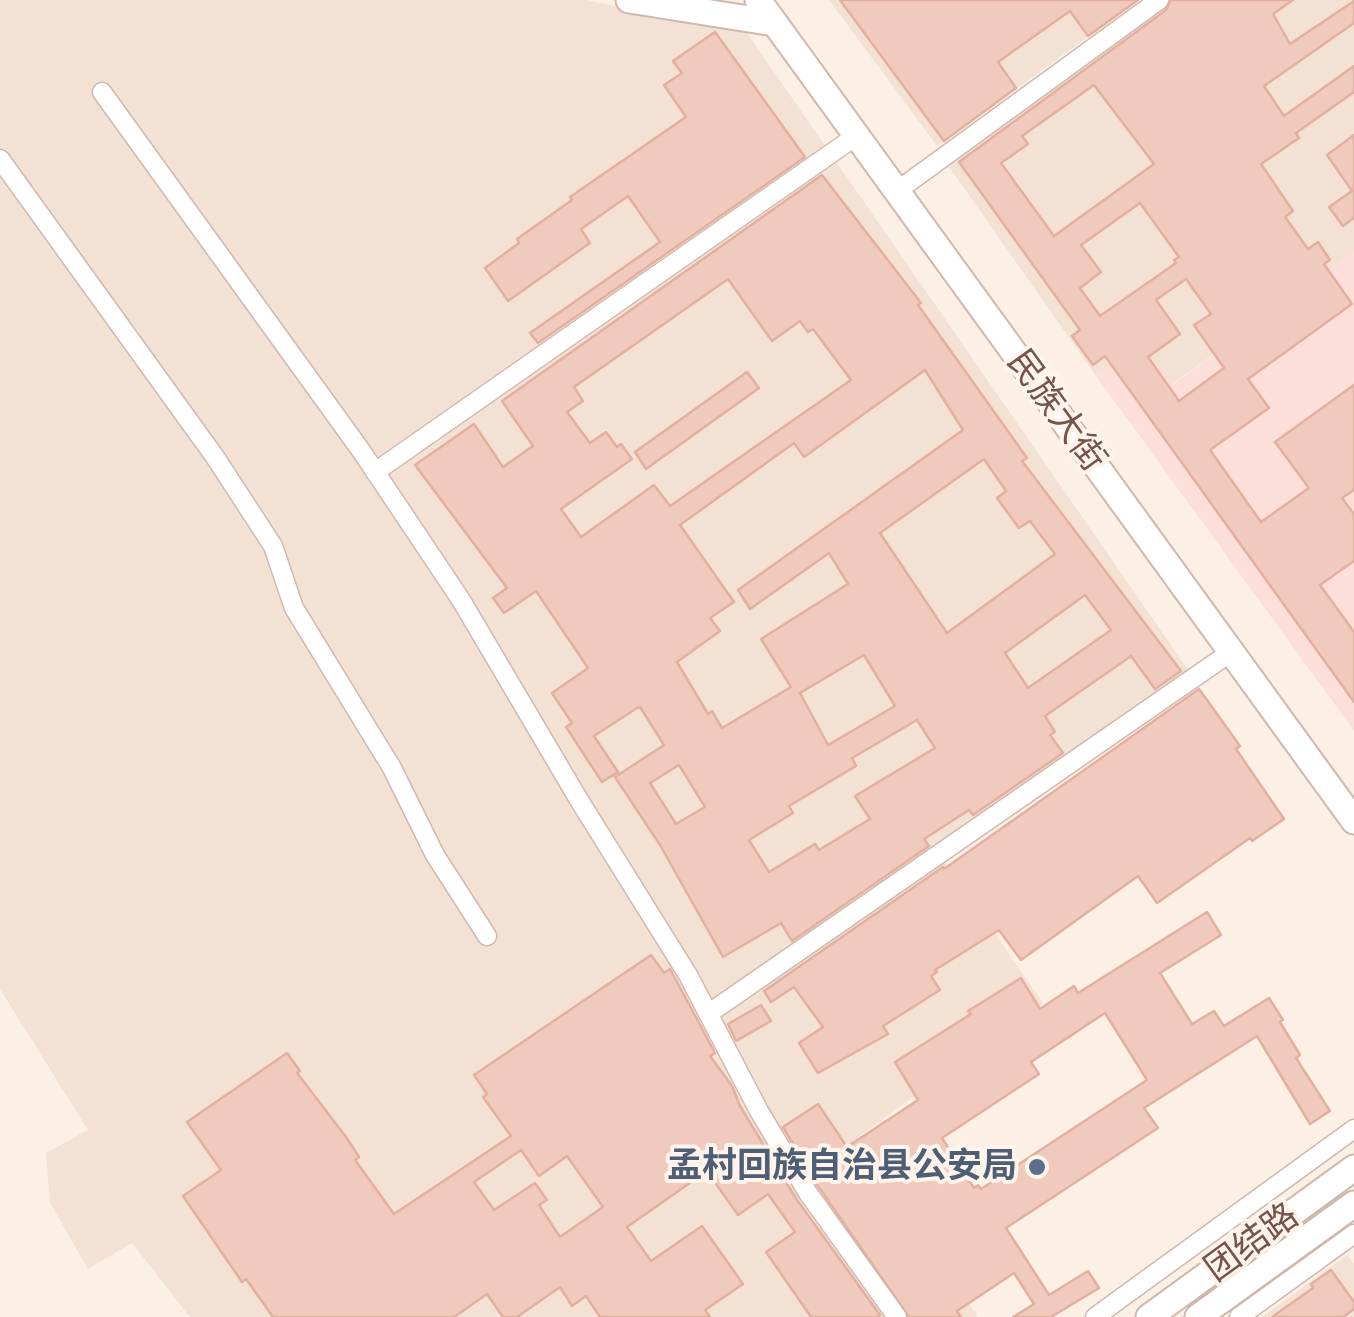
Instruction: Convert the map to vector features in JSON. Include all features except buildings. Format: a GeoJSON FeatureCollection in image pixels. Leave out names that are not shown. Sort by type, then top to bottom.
{"type":"FeatureCollection","features":[{"type":"Feature","properties":{"kind":"main road"},"geometry":{"type":"LineString","coordinates":[[629,0],[774,23]]}},
{"type":"Feature","properties":{"kind":"main road","name":"民族大街"},"geometry":{"type":"LineString","coordinates":[[758,0],[1354,821]]}},
{"type":"Feature","properties":{"kind":"main road","name":"团结路"},"geometry":{"type":"LineString","coordinates":[[1149,1317],[1354,1168]]}},
{"type":"Feature","properties":{"kind":"main road","name":"团结路"},"geometry":{"type":"LineString","coordinates":[[1198,1317],[1354,1204]]}},
{"type":"Feature","properties":{"kind":"street"},"geometry":{"type":"LineString","coordinates":[[896,192],[1158,0]]}},
{"type":"Feature","properties":{"kind":"street"},"geometry":{"type":"LineString","coordinates":[[102,92],[375,472],[461,600],[708,1014],[808,1192],[896,1317]]}},
{"type":"Feature","properties":{"kind":"street"},"geometry":{"type":"LineString","coordinates":[[375,472],[856,136]]}},
{"type":"Feature","properties":{"kind":"street"},"geometry":{"type":"LineString","coordinates":[[0,159],[215,457],[272,546],[294,608],[392,768],[435,854],[487,936]]}},
{"type":"Feature","properties":{"kind":"street"},"geometry":{"type":"LineString","coordinates":[[708,1014],[1231,652]]}},
{"type":"Feature","properties":{"kind":"street"},"geometry":{"type":"LineString","coordinates":[[1094,1317],[1354,1128]]}},
{"type":"Feature","properties":{"kind":"street"},"geometry":{"type":"LineString","coordinates":[[1239,1317],[1354,1234]]}},
{"type":"Feature","properties":{"kind":"shaded area"},"geometry":{"type":"Polygon","coordinates":[[[0,0],[586,0],[747,33],[1191,674],[941,856],[1043,1003],[858,1137],[978,1317],[190,1317],[132,1243],[88,1269],[50,1203],[46,1153],[88,1130],[0,989],[0,0]]]}},
{"type":"Feature","properties":{"kind":"shaded area"},"geometry":{"type":"Polygon","coordinates":[[[829,0],[1139,0],[937,146],[829,0]]]}},
{"type":"Feature","properties":{"kind":"shaded area"},"geometry":{"type":"Polygon","coordinates":[[[1171,0],[1354,0],[1354,252],[1171,385],[1141,345],[1096,376],[947,164],[1171,0]]]}},
{"type":"Feature","properties":{"kind":"shaded area"},"geometry":{"type":"Polygon","coordinates":[[[1354,252],[1354,731],[1096,376],[1141,344],[1172,385],[1354,252]]]}},
{"type":"Feature","properties":{"kind":"shaded area"},"geometry":{"type":"Polygon","coordinates":[[[1347,1255],[1354,1264],[1354,1317],[1262,1317],[1347,1255]]]}},
{"type":"Feature","properties":{"kind":"place","name":"孟村回族自治县公安局"},"geometry":{"type":"Point","coordinates":[1037,1167]}}]}
